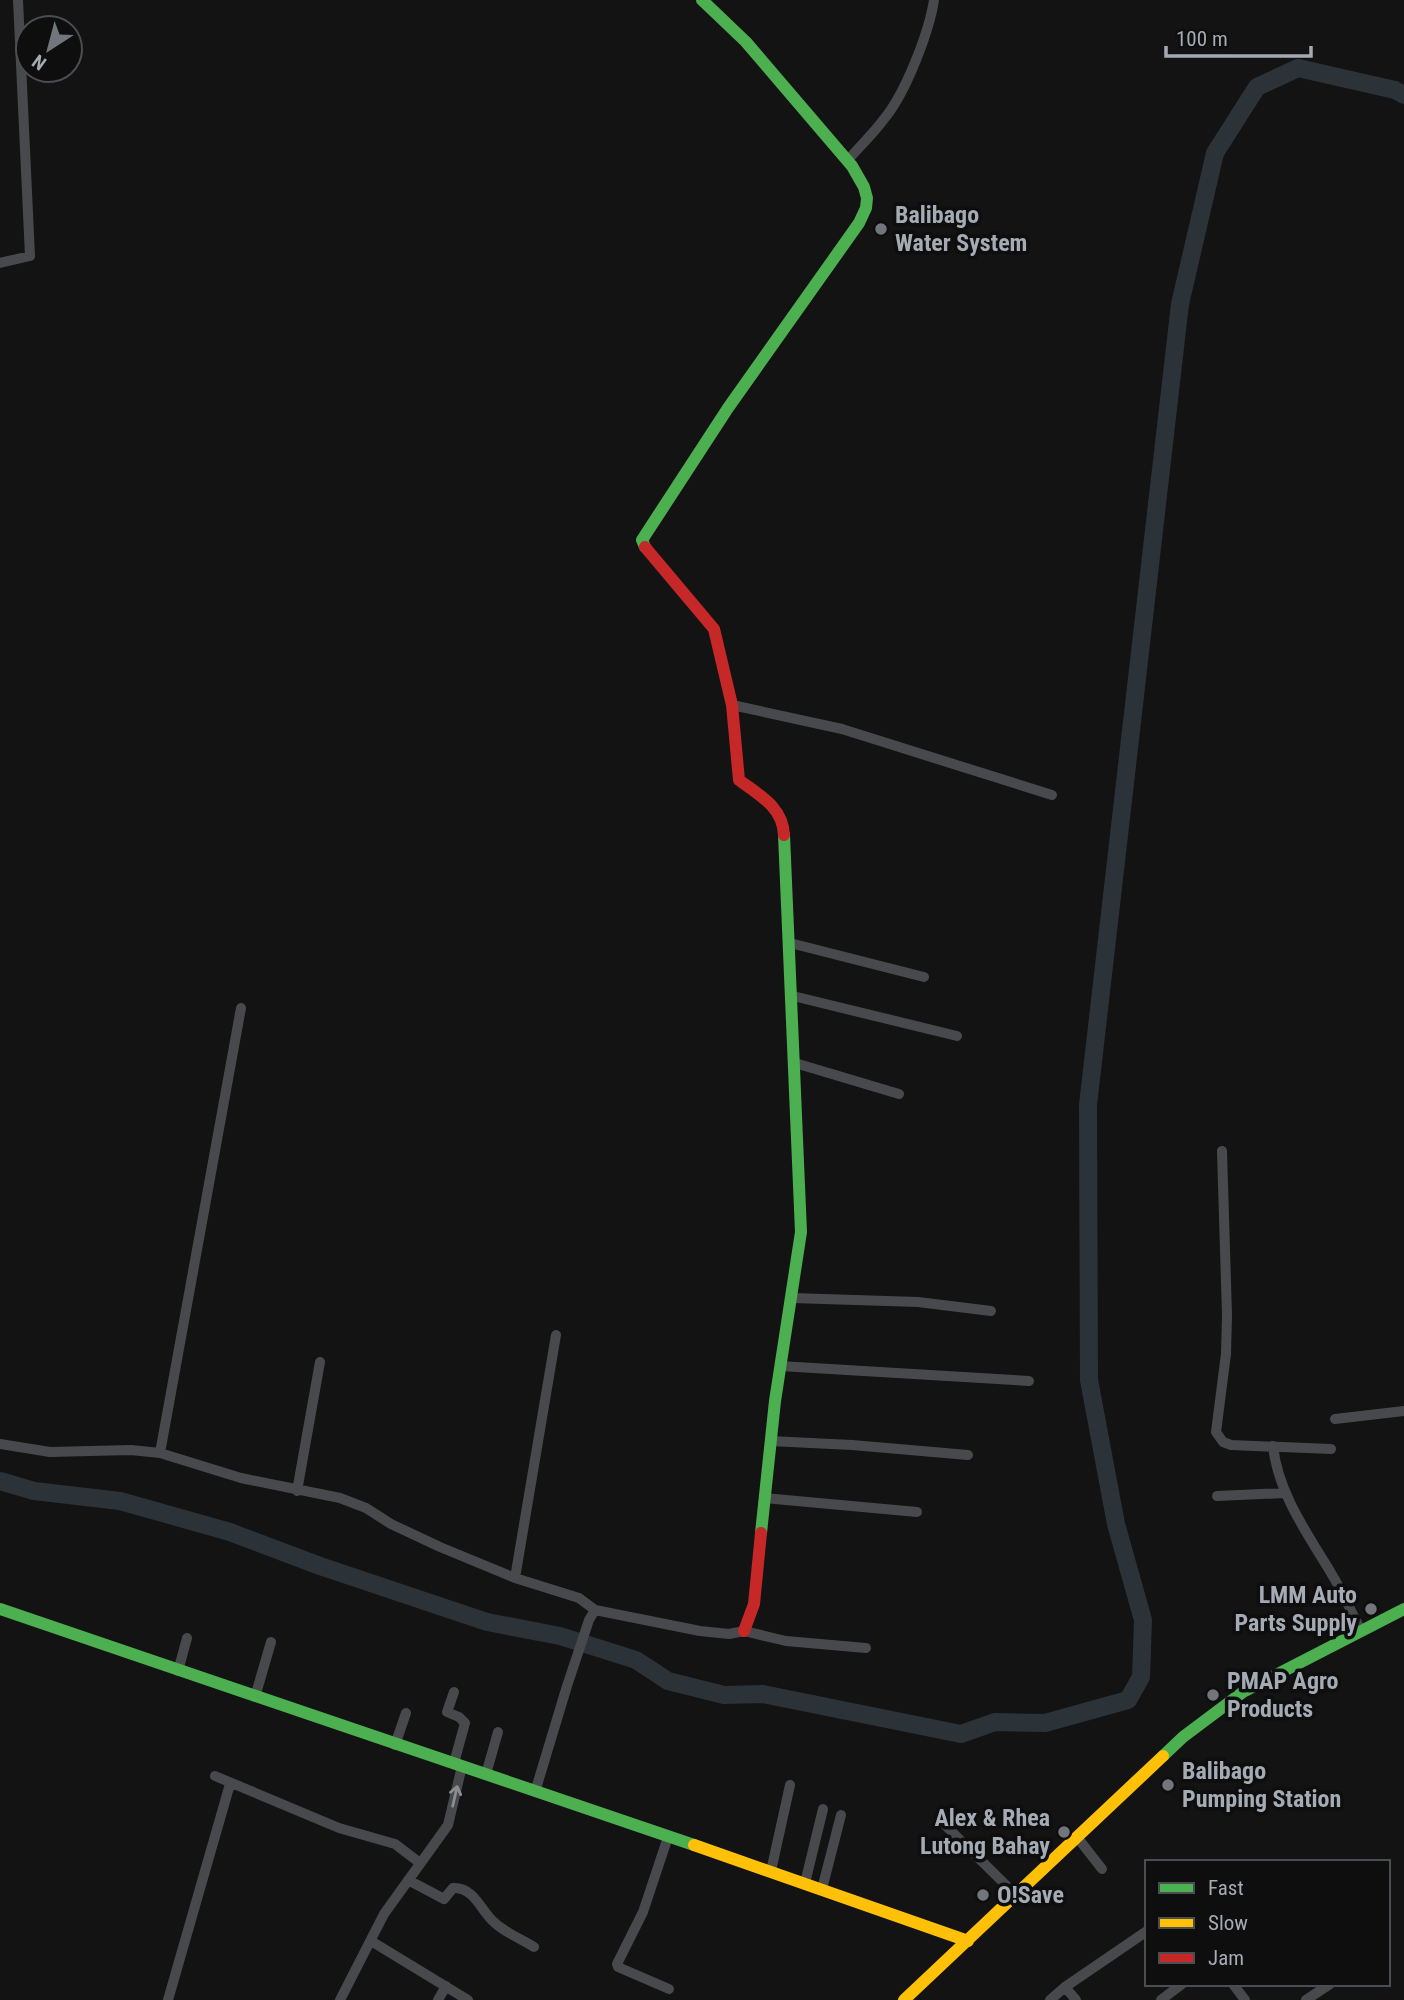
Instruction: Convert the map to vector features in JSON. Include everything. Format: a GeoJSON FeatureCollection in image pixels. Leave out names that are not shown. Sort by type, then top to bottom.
{"type":"FeatureCollection","features":[{"type":"Feature","properties":{"kind":"main road"},"geometry":{"type":"LineString","coordinates":[[702,0],[732,25],[848,160],[867,199],[862,217],[728,408],[642,540],[646,550],[714,629],[732,705],[739,780],[778,810],[783,819],[793,996],[801,1232],[770,1441],[754,1604],[744,1631]]}},
{"type":"Feature","properties":{"kind":"main road"},"geometry":{"type":"LineString","coordinates":[[0,1609],[771,1871],[968,1941]]}},
{"type":"Feature","properties":{"kind":"main road"},"geometry":{"type":"LineString","coordinates":[[904,2000],[1183,1737],[1243,1692],[1404,1609]]}},
{"type":"Feature","properties":{"kind":"street"},"geometry":{"type":"LineString","coordinates":[[0,263],[30,256],[18,0]]}},
{"type":"Feature","properties":{"kind":"street"},"geometry":{"type":"LineString","coordinates":[[848,160],[885,119],[900,95],[924,37],[934,0]]}},
{"type":"Feature","properties":{"kind":"street"},"geometry":{"type":"LineString","coordinates":[[732,705],[842,729],[1052,795]]}},
{"type":"Feature","properties":{"kind":"street"},"geometry":{"type":"LineString","coordinates":[[790,943],[924,977]]}},
{"type":"Feature","properties":{"kind":"street"},"geometry":{"type":"LineString","coordinates":[[793,996],[957,1036]]}},
{"type":"Feature","properties":{"kind":"street"},"geometry":{"type":"LineString","coordinates":[[160,1453],[240,1008]]}},
{"type":"Feature","properties":{"kind":"street"},"geometry":{"type":"LineString","coordinates":[[795,1063],[899,1094]]}},
{"type":"Feature","properties":{"kind":"street"},"geometry":{"type":"LineString","coordinates":[[1222,1151],[1227,1315],[1226,1354],[1216,1432],[1223,1442],[1231,1445],[1331,1449]]}},
{"type":"Feature","properties":{"kind":"street"},"geometry":{"type":"LineString","coordinates":[[792,1298],[918,1302],[991,1311]]}},
{"type":"Feature","properties":{"kind":"street"},"geometry":{"type":"LineString","coordinates":[[514,1578],[556,1335]]}},
{"type":"Feature","properties":{"kind":"street"},"geometry":{"type":"LineString","coordinates":[[297,1491],[320,1362]]}},
{"type":"Feature","properties":{"kind":"street"},"geometry":{"type":"LineString","coordinates":[[780,1366],[1029,1381]]}},
{"type":"Feature","properties":{"kind":"street"},"geometry":{"type":"LineString","coordinates":[[1335,1419],[1404,1410]]}},
{"type":"Feature","properties":{"kind":"street"},"geometry":{"type":"LineString","coordinates":[[770,1441],[968,1455]]}},
{"type":"Feature","properties":{"kind":"street"},"geometry":{"type":"LineString","coordinates":[[0,1444],[50,1452],[131,1450],[160,1453],[241,1478],[340,1498],[366,1508],[407,1532],[514,1578],[579,1598],[595,1610],[719,1634],[744,1631],[786,1641],[866,1648]]}},
{"type":"Feature","properties":{"kind":"street"},"geometry":{"type":"LineString","coordinates":[[1273,1446],[1285,1493],[1361,1631]]}},
{"type":"Feature","properties":{"kind":"street"},"geometry":{"type":"LineString","coordinates":[[1217,1496],[1285,1493]]}},
{"type":"Feature","properties":{"kind":"street"},"geometry":{"type":"LineString","coordinates":[[764,1498],[917,1512]]}},
{"type":"Feature","properties":{"kind":"street"},"geometry":{"type":"LineString","coordinates":[[535,1792],[576,1658],[595,1610]]}},
{"type":"Feature","properties":{"kind":"street"},"geometry":{"type":"LineString","coordinates":[[178,1671],[187,1638]]}},
{"type":"Feature","properties":{"kind":"street"},"geometry":{"type":"LineString","coordinates":[[255,1697],[271,1642]]}},
{"type":"Feature","properties":{"kind":"street"},"geometry":{"type":"LineString","coordinates":[[340,2000],[384,1914],[448,1825],[465,1723],[447,1712],[454,1692]]}},
{"type":"Feature","properties":{"kind":"street"},"geometry":{"type":"LineString","coordinates":[[395,1745],[406,1713]]}},
{"type":"Feature","properties":{"kind":"street"},"geometry":{"type":"LineString","coordinates":[[486,1774],[498,1732]]}},
{"type":"Feature","properties":{"kind":"street"},"geometry":{"type":"LineString","coordinates":[[215,1776],[340,1828],[395,1844],[420,1863]]}},
{"type":"Feature","properties":{"kind":"street"},"geometry":{"type":"LineString","coordinates":[[168,2000],[230,1784]]}},
{"type":"Feature","properties":{"kind":"street"},"geometry":{"type":"LineString","coordinates":[[771,1871],[790,1785]]}},
{"type":"Feature","properties":{"kind":"street"},"geometry":{"type":"LineString","coordinates":[[805,1883],[823,1809]]}},
{"type":"Feature","properties":{"kind":"street"},"geometry":{"type":"LineString","coordinates":[[822,1889],[841,1815]]}},
{"type":"Feature","properties":{"kind":"street"},"geometry":{"type":"LineString","coordinates":[[946,1826],[1016,1895]]}},
{"type":"Feature","properties":{"kind":"street"},"geometry":{"type":"LineString","coordinates":[[668,1837],[643,1912],[617,1964],[618,1967],[669,1989]]}},
{"type":"Feature","properties":{"kind":"street"},"geometry":{"type":"LineString","coordinates":[[1077,1837],[1102,1869]]}},
{"type":"Feature","properties":{"kind":"street"},"geometry":{"type":"LineString","coordinates":[[408,1880],[444,1899],[453,1888],[464,1890],[474,1896],[493,1922],[534,1947]]}},
{"type":"Feature","properties":{"kind":"street"},"geometry":{"type":"LineString","coordinates":[[1050,2000],[1145,1932]]}},
{"type":"Feature","properties":{"kind":"street"},"geometry":{"type":"LineString","coordinates":[[371,1941],[468,2000]]}},
{"type":"Feature","properties":{"kind":"street"},"geometry":{"type":"LineString","coordinates":[[438,2000],[446,1986]]}},
{"type":"Feature","properties":{"kind":"street"},"geometry":{"type":"LineString","coordinates":[[1161,2000],[1179,1986]]}},
{"type":"Feature","properties":{"kind":"street"},"geometry":{"type":"LineString","coordinates":[[1306,2000],[1328,1986]]}},
{"type":"Feature","properties":{"kind":"street"},"geometry":{"type":"LineString","coordinates":[[1065,1987],[1076,2000]]}},
{"type":"Feature","properties":{"kind":"waterway"},"geometry":{"type":"LineString","coordinates":[[0,1481],[34,1491],[120,1501],[230,1532],[320,1566],[487,1622],[560,1636],[636,1660],[668,1681],[724,1695],[763,1694],[961,1734],[995,1722],[1045,1723],[1128,1700],[1141,1677],[1143,1620],[1116,1524],[1089,1380],[1088,1105],[1180,304],[1215,153],[1257,87],[1298,68],[1395,90],[1404,95]]}},
{"type":"Feature","properties":{"kind":"traffic: fast"},"geometry":{"type":"LineString","coordinates":[[645,547],[642,540],[728,408],[859,223],[866,208],[864,187],[852,166],[746,42],[702,0]]}},
{"type":"Feature","properties":{"kind":"traffic: fast"},"geometry":{"type":"LineString","coordinates":[[761,1533],[775,1401],[801,1232],[784,835]]}},
{"type":"Feature","properties":{"kind":"traffic: fast"},"geometry":{"type":"LineString","coordinates":[[0,1609],[694,1845]]}},
{"type":"Feature","properties":{"kind":"traffic: fast"},"geometry":{"type":"LineString","coordinates":[[1163,1756],[1183,1737],[1243,1692],[1404,1609]]}},
{"type":"Feature","properties":{"kind":"traffic: slow"},"geometry":{"type":"LineString","coordinates":[[904,2000],[1163,1756]]}},
{"type":"Feature","properties":{"kind":"traffic: slow"},"geometry":{"type":"LineString","coordinates":[[694,1845],[968,1941]]}},
{"type":"Feature","properties":{"kind":"traffic: jam"},"geometry":{"type":"LineString","coordinates":[[645,547],[714,629],[732,705],[739,780],[775,809],[783,825],[784,835]]}},
{"type":"Feature","properties":{"kind":"traffic: jam"},"geometry":{"type":"LineString","coordinates":[[744,1631],[754,1604],[761,1533]]}},
{"type":"Feature","properties":{"kind":"place","name":"Balibago Water System"},"geometry":{"type":"Point","coordinates":[881,229]}},
{"type":"Feature","properties":{"kind":"place","name":"LMM Auto Parts Supply"},"geometry":{"type":"Point","coordinates":[1371,1609]}},
{"type":"Feature","properties":{"kind":"place","name":"PMAP Agro Products"},"geometry":{"type":"Point","coordinates":[1213,1695]}},
{"type":"Feature","properties":{"kind":"place","name":"Balibago Pumping Station"},"geometry":{"type":"Point","coordinates":[1168,1785]}},
{"type":"Feature","properties":{"kind":"place","name":"Alex & Rhea Lutong Bahay"},"geometry":{"type":"Point","coordinates":[1064,1832]}},
{"type":"Feature","properties":{"kind":"place","name":"O!Save"},"geometry":{"type":"Point","coordinates":[983,1895]}}]}
